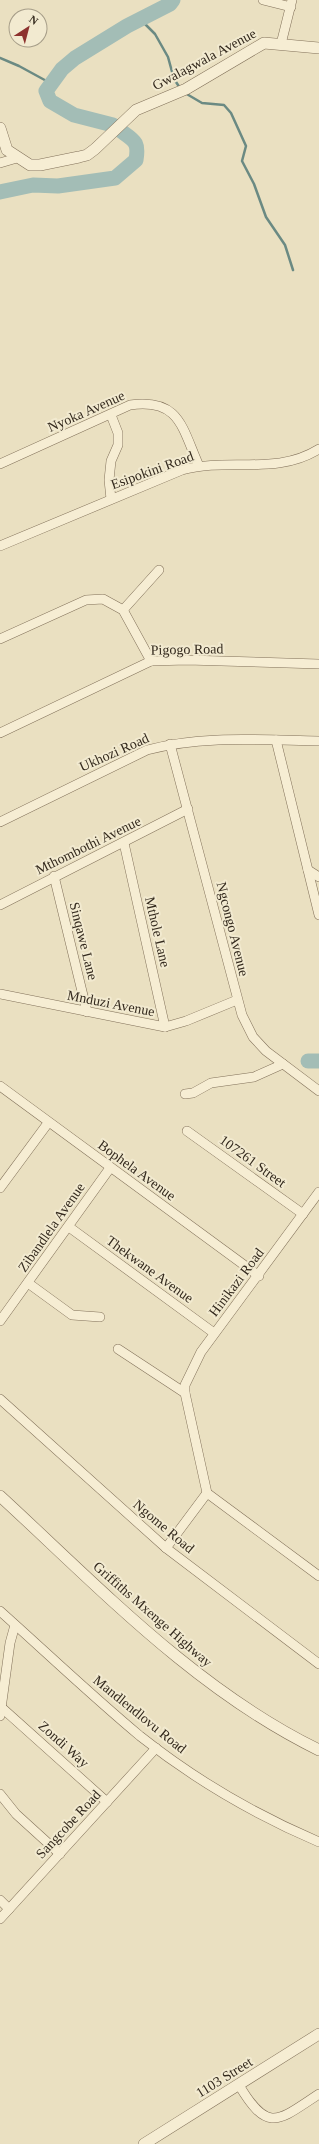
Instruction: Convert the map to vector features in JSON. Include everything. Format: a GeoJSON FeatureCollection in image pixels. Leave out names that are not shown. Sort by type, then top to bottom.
{"type":"FeatureCollection","features":[{"type":"Feature","properties":{"kind":"street"},"geometry":{"type":"LineString","coordinates":[[263,0],[292,4],[281,44]]}},
{"type":"Feature","properties":{"kind":"street","name":"Gwalagwala Avenue"},"geometry":{"type":"LineString","coordinates":[[17,158],[30,164],[40,165],[88,155],[142,106],[186,89],[264,43],[319,48]]}},
{"type":"Feature","properties":{"kind":"street"},"geometry":{"type":"LineString","coordinates":[[0,128],[7,150],[17,158]]}},
{"type":"Feature","properties":{"kind":"street"},"geometry":{"type":"LineString","coordinates":[[0,163],[17,158]]}},
{"type":"Feature","properties":{"kind":"street","name":"Nyoka Avenue"},"geometry":{"type":"LineString","coordinates":[[0,464],[130,405],[146,403],[167,408],[181,424],[199,466]]}},
{"type":"Feature","properties":{"kind":"street"},"geometry":{"type":"LineString","coordinates":[[111,414],[118,434],[118,448],[111,461],[110,468],[109,480],[111,500]]}},
{"type":"Feature","properties":{"kind":"street","name":"Esipokini Road"},"geometry":{"type":"LineString","coordinates":[[0,546],[182,470],[199,466],[270,465],[294,461],[319,449]]}},
{"type":"Feature","properties":{"kind":"street"},"geometry":{"type":"LineString","coordinates":[[123,610],[159,570]]}},
{"type":"Feature","properties":{"kind":"street"},"geometry":{"type":"LineString","coordinates":[[0,638],[86,600],[103,599],[123,610],[151,662]]}},
{"type":"Feature","properties":{"kind":"street","name":"Pigogo Road"},"geometry":{"type":"LineString","coordinates":[[0,733],[151,662],[187,660],[319,664]]}},
{"type":"Feature","properties":{"kind":"street","name":"Ukhozi Road"},"geometry":{"type":"LineString","coordinates":[[0,822],[147,750],[170,744],[207,740],[319,741]]}},
{"type":"Feature","properties":{"kind":"street"},"geometry":{"type":"LineString","coordinates":[[276,740],[319,915]]}},
{"type":"Feature","properties":{"kind":"street","name":"Ngcongo Avenue"},"geometry":{"type":"LineString","coordinates":[[170,744],[237,1000],[253,1037],[266,1051],[319,1091]]}},
{"type":"Feature","properties":{"kind":"street","name":"Mthombothi Avenue"},"geometry":{"type":"LineString","coordinates":[[0,905],[54,876],[124,843],[188,809]]}},
{"type":"Feature","properties":{"kind":"street","name":"Mthole Lane"},"geometry":{"type":"LineString","coordinates":[[124,843],[165,1027]]}},
{"type":"Feature","properties":{"kind":"street"},"geometry":{"type":"LineString","coordinates":[[308,870],[319,877]]}},
{"type":"Feature","properties":{"kind":"street","name":"Sinqawe Lane"},"geometry":{"type":"LineString","coordinates":[[54,876],[87,1012]]}},
{"type":"Feature","properties":{"kind":"street","name":"Mnduzi Avenue"},"geometry":{"type":"LineString","coordinates":[[0,994],[165,1027],[186,1021],[237,1000]]}},
{"type":"Feature","properties":{"kind":"street"},"geometry":{"type":"LineString","coordinates":[[185,1094],[193,1093],[211,1084],[254,1077],[283,1064]]}},
{"type":"Feature","properties":{"kind":"street","name":"Bophela Avenue"},"geometry":{"type":"LineString","coordinates":[[0,1086],[258,1276]]}},
{"type":"Feature","properties":{"kind":"street"},"geometry":{"type":"LineString","coordinates":[[0,1188],[48,1122]]}},
{"type":"Feature","properties":{"kind":"street","name":"107261 Street"},"geometry":{"type":"LineString","coordinates":[[187,1131],[303,1214]]}},
{"type":"Feature","properties":{"kind":"street","name":"Zibandlela Avenue"},"geometry":{"type":"LineString","coordinates":[[0,1321],[110,1168]]}},
{"type":"Feature","properties":{"kind":"street","name":"Hinikazi Road"},"geometry":{"type":"LineString","coordinates":[[207,1493],[185,1393],[185,1385],[191,1370],[214,1333],[258,1276],[319,1192]]}},
{"type":"Feature","properties":{"kind":"street","name":"Thekwane Avenue"},"geometry":{"type":"LineString","coordinates":[[69,1226],[214,1333]]}},
{"type":"Feature","properties":{"kind":"street"},"geometry":{"type":"LineString","coordinates":[[28,1283],[72,1315],[100,1317]]}},
{"type":"Feature","properties":{"kind":"street"},"geometry":{"type":"LineString","coordinates":[[118,1349],[185,1393]]}},
{"type":"Feature","properties":{"kind":"street","name":"Ngome Road"},"geometry":{"type":"LineString","coordinates":[[0,1399],[166,1548],[319,1664]]}},
{"type":"Feature","properties":{"kind":"street"},"geometry":{"type":"LineString","coordinates":[[166,1548],[207,1493],[319,1576]]}},
{"type":"Feature","properties":{"kind":"street","name":"Griffiths Mxenge Highway"},"geometry":{"type":"LineString","coordinates":[[0,1496],[179,1660],[249,1710],[319,1750]]}},
{"type":"Feature","properties":{"kind":"street","name":"Mandlendlovu Road"},"geometry":{"type":"LineString","coordinates":[[0,1611],[107,1708],[156,1748],[239,1802],[319,1842]]}},
{"type":"Feature","properties":{"kind":"street"},"geometry":{"type":"LineString","coordinates":[[1,1712],[10,1643],[15,1624]]}},
{"type":"Feature","properties":{"kind":"street","name":"Zondi Way"},"geometry":{"type":"LineString","coordinates":[[1,1712],[107,1802]]}},
{"type":"Feature","properties":{"kind":"street","name":"Sangcobe Road"},"geometry":{"type":"LineString","coordinates":[[0,1919],[156,1748]]}},
{"type":"Feature","properties":{"kind":"street"},"geometry":{"type":"LineString","coordinates":[[0,1794],[16,1814],[60,1854]]}},
{"type":"Feature","properties":{"kind":"street"},"geometry":{"type":"LineString","coordinates":[[0,1900],[9,1909]]}},
{"type":"Feature","properties":{"kind":"street","name":"1103 Street"},"geometry":{"type":"LineString","coordinates":[[144,2144],[319,2034]]}},
{"type":"Feature","properties":{"kind":"street"},"geometry":{"type":"LineString","coordinates":[[239,2085],[256,2111],[266,2117],[275,2119],[286,2115],[319,2094]]}},
{"type":"Feature","properties":{"kind":"waterway"},"geometry":{"type":"LineString","coordinates":[[113,125],[74,115],[50,101],[46,91],[62,69],[75,58],[127,26],[170,4],[173,0]]}},
{"type":"Feature","properties":{"kind":"waterway"},"geometry":{"type":"LineString","coordinates":[[140,19],[155,34],[168,57],[174,79],[180,88]]}},
{"type":"Feature","properties":{"kind":"waterway"},"geometry":{"type":"LineString","coordinates":[[0,58],[19,66],[52,84]]}},
{"type":"Feature","properties":{"kind":"waterway"},"geometry":{"type":"LineString","coordinates":[[185,93],[202,103],[224,105],[231,113],[246,146],[242,161],[254,184],[266,217],[285,245],[293,270]]}},
{"type":"Feature","properties":{"kind":"waterway"},"geometry":{"type":"LineString","coordinates":[[0,192],[33,185],[58,186],[115,178],[136,160],[137,154],[135,142],[121,131]]}},
{"type":"Feature","properties":{"kind":"waterway"},"geometry":{"type":"LineString","coordinates":[[308,1061],[319,1061]]}}]}
